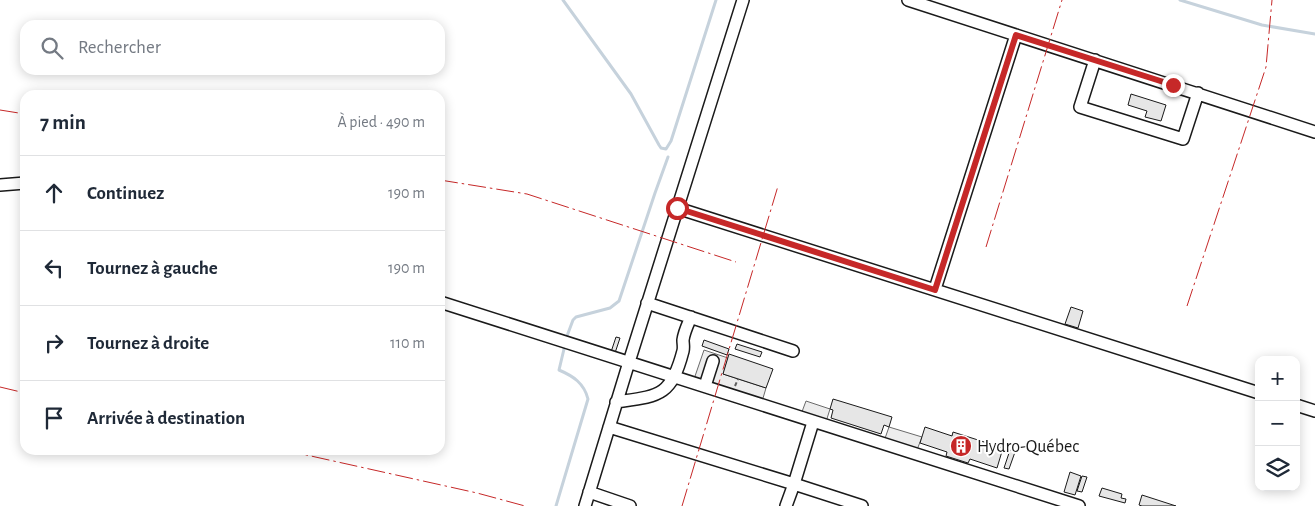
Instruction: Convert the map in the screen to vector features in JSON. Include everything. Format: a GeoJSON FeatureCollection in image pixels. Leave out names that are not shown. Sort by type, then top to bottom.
{"type":"FeatureCollection","features":[{"type":"Feature","properties":{"kind":"lane"},"geometry":{"type":"LineString","coordinates":[[585,506],[628,362],[744,0]]}},
{"type":"Feature","properties":{"kind":"lane"},"geometry":{"type":"LineString","coordinates":[[908,0],[1315,132]]}},
{"type":"Feature","properties":{"kind":"lane"},"geometry":{"type":"LineString","coordinates":[[935,290],[1016,35]]}},
{"type":"Feature","properties":{"kind":"lane"},"geometry":{"type":"LineString","coordinates":[[1095,60],[1080,107],[1183,139],[1198,93]]}},
{"type":"Feature","properties":{"kind":"lane"},"geometry":{"type":"LineString","coordinates":[[0,185],[20,183]]}},
{"type":"Feature","properties":{"kind":"lane"},"geometry":{"type":"LineString","coordinates":[[677,208],[1255,392]]}},
{"type":"Feature","properties":{"kind":"lane"},"geometry":{"type":"LineString","coordinates":[[647,303],[793,351]]}},
{"type":"Feature","properties":{"kind":"lane"},"geometry":{"type":"LineString","coordinates":[[445,304],[1079,506]]}},
{"type":"Feature","properties":{"kind":"lane"},"geometry":{"type":"LineString","coordinates":[[616,402],[652,396],[667,388],[674,376],[684,349],[684,333],[691,317]]}},
{"type":"Feature","properties":{"kind":"lane"},"geometry":{"type":"LineString","coordinates":[[705,386],[713,361]]}},
{"type":"Feature","properties":{"kind":"lane"},"geometry":{"type":"LineString","coordinates":[[1300,406],[1315,411]]}},
{"type":"Feature","properties":{"kind":"lane"},"geometry":{"type":"LineString","coordinates":[[786,506],[813,422]]}},
{"type":"Feature","properties":{"kind":"lane"},"geometry":{"type":"LineString","coordinates":[[609,427],[862,506]]}},
{"type":"Feature","properties":{"kind":"lane"},"geometry":{"type":"LineString","coordinates":[[589,492],[630,506]]}},
{"type":"Feature","properties":{"kind":"shaded area"},"geometry":{"type":"Polygon","coordinates":[[[704,350],[728,358],[723,374],[766,388],[761,405],[693,382],[704,350]]]}},
{"type":"Feature","properties":{"kind":"shaded area"},"geometry":{"type":"Polygon","coordinates":[[[806,401],[830,409],[825,425],[800,417],[806,401]]]}},
{"type":"Feature","properties":{"kind":"shaded area"},"geometry":{"type":"Polygon","coordinates":[[[889,427],[922,437],[915,455],[883,444],[889,427]]]}},
{"type":"Feature","properties":{"kind":"building"},"geometry":{"type":"Polygon","coordinates":[[[1131,94],[1166,105],[1161,121],[1145,117],[1147,111],[1128,105],[1131,94]]]}},
{"type":"Feature","properties":{"kind":"building"},"geometry":{"type":"Polygon","coordinates":[[[1071,307],[1083,311],[1078,328],[1065,324],[1071,307]]]}},
{"type":"Feature","properties":{"kind":"building"},"geometry":{"type":"Polygon","coordinates":[[[616,337],[620,338],[615,353],[611,352],[616,337]]]}},
{"type":"Feature","properties":{"kind":"building"},"geometry":{"type":"Polygon","coordinates":[[[704,340],[729,349],[727,355],[702,346],[704,340]]]}},
{"type":"Feature","properties":{"kind":"building"},"geometry":{"type":"Polygon","coordinates":[[[737,344],[762,352],[760,357],[735,349],[737,344]]]}},
{"type":"Feature","properties":{"kind":"building"},"geometry":{"type":"Polygon","coordinates":[[[729,354],[773,369],[766,388],[723,374],[729,354]]]}},
{"type":"Feature","properties":{"kind":"building"},"geometry":{"type":"Polygon","coordinates":[[[833,399],[892,417],[889,427],[884,425],[881,434],[831,418],[833,410],[830,409],[833,399]]]}},
{"type":"Feature","properties":{"kind":"building","name":"Hydro-Québec"},"geometry":{"type":"Polygon","coordinates":[[[925,427],[952,436],[953,432],[1003,448],[997,468],[970,459],[968,463],[946,456],[947,452],[920,443],[925,427]]]}},
{"type":"Feature","properties":{"kind":"building","name":"Hydro-Québec"},"geometry":{"type":"Polygon","coordinates":[[[1010,450],[1015,452],[1009,469],[1004,468],[1010,450]]]}},
{"type":"Feature","properties":{"kind":"building","name":"Hydro-Québec"},"geometry":{"type":"Polygon","coordinates":[[[1070,472],[1081,476],[1075,495],[1064,492],[1070,472]]]}},
{"type":"Feature","properties":{"kind":"building"},"geometry":{"type":"Polygon","coordinates":[[[1082,476],[1087,477],[1082,492],[1077,491],[1082,476]]]}},
{"type":"Feature","properties":{"kind":"building","name":"Hydro-Québec"},"geometry":{"type":"Polygon","coordinates":[[[1102,488],[1122,494],[1121,498],[1126,499],[1125,503],[1099,496],[1102,488]]]}},
{"type":"Feature","properties":{"kind":"building"},"geometry":{"type":"Polygon","coordinates":[[[1142,495],[1176,506],[1142,506],[1139,505],[1142,495]]]}},
{"type":"Feature","properties":{"kind":"waterway"},"geometry":{"type":"LineString","coordinates":[[563,0],[631,94],[661,148],[666,149],[671,141],[716,0]]}},
{"type":"Feature","properties":{"kind":"waterway"},"geometry":{"type":"LineString","coordinates":[[1180,0],[1262,25],[1315,34]]}},
{"type":"Feature","properties":{"kind":"waterway"},"geometry":{"type":"LineString","coordinates":[[567,336],[576,317],[610,308],[619,301],[668,157]]}},
{"type":"Feature","properties":{"kind":"waterway"},"geometry":{"type":"LineString","coordinates":[[556,506],[588,399],[581,384],[559,370],[564,349]]}},
{"type":"Feature","properties":{"kind":"power"},"geometry":{"type":"LineString","coordinates":[[986,247],[1062,0]]}},
{"type":"Feature","properties":{"kind":"power"},"geometry":{"type":"LineString","coordinates":[[1187,306],[1266,67],[1272,0]]}},
{"type":"Feature","properties":{"kind":"power"},"geometry":{"type":"LineString","coordinates":[[0,110],[20,113]]}},
{"type":"Feature","properties":{"kind":"power"},"geometry":{"type":"LineString","coordinates":[[445,181],[527,194],[736,262]]}},
{"type":"Feature","properties":{"kind":"power"},"geometry":{"type":"LineString","coordinates":[[682,506],[778,186]]}},
{"type":"Feature","properties":{"kind":"power"},"geometry":{"type":"LineString","coordinates":[[0,387],[20,392]]}},
{"type":"Feature","properties":{"kind":"power"},"geometry":{"type":"LineString","coordinates":[[306,455],[477,493],[525,506]]}},
{"type":"Feature","properties":{"kind":"place","name":"Hydro-Québec"},"geometry":{"type":"Point","coordinates":[961,446]}},
{"type":"Feature","properties":{"kind":"route"},"geometry":{"type":"LineString","coordinates":[[677,208],[935,290],[1016,35],[1173,85]]}}]}
